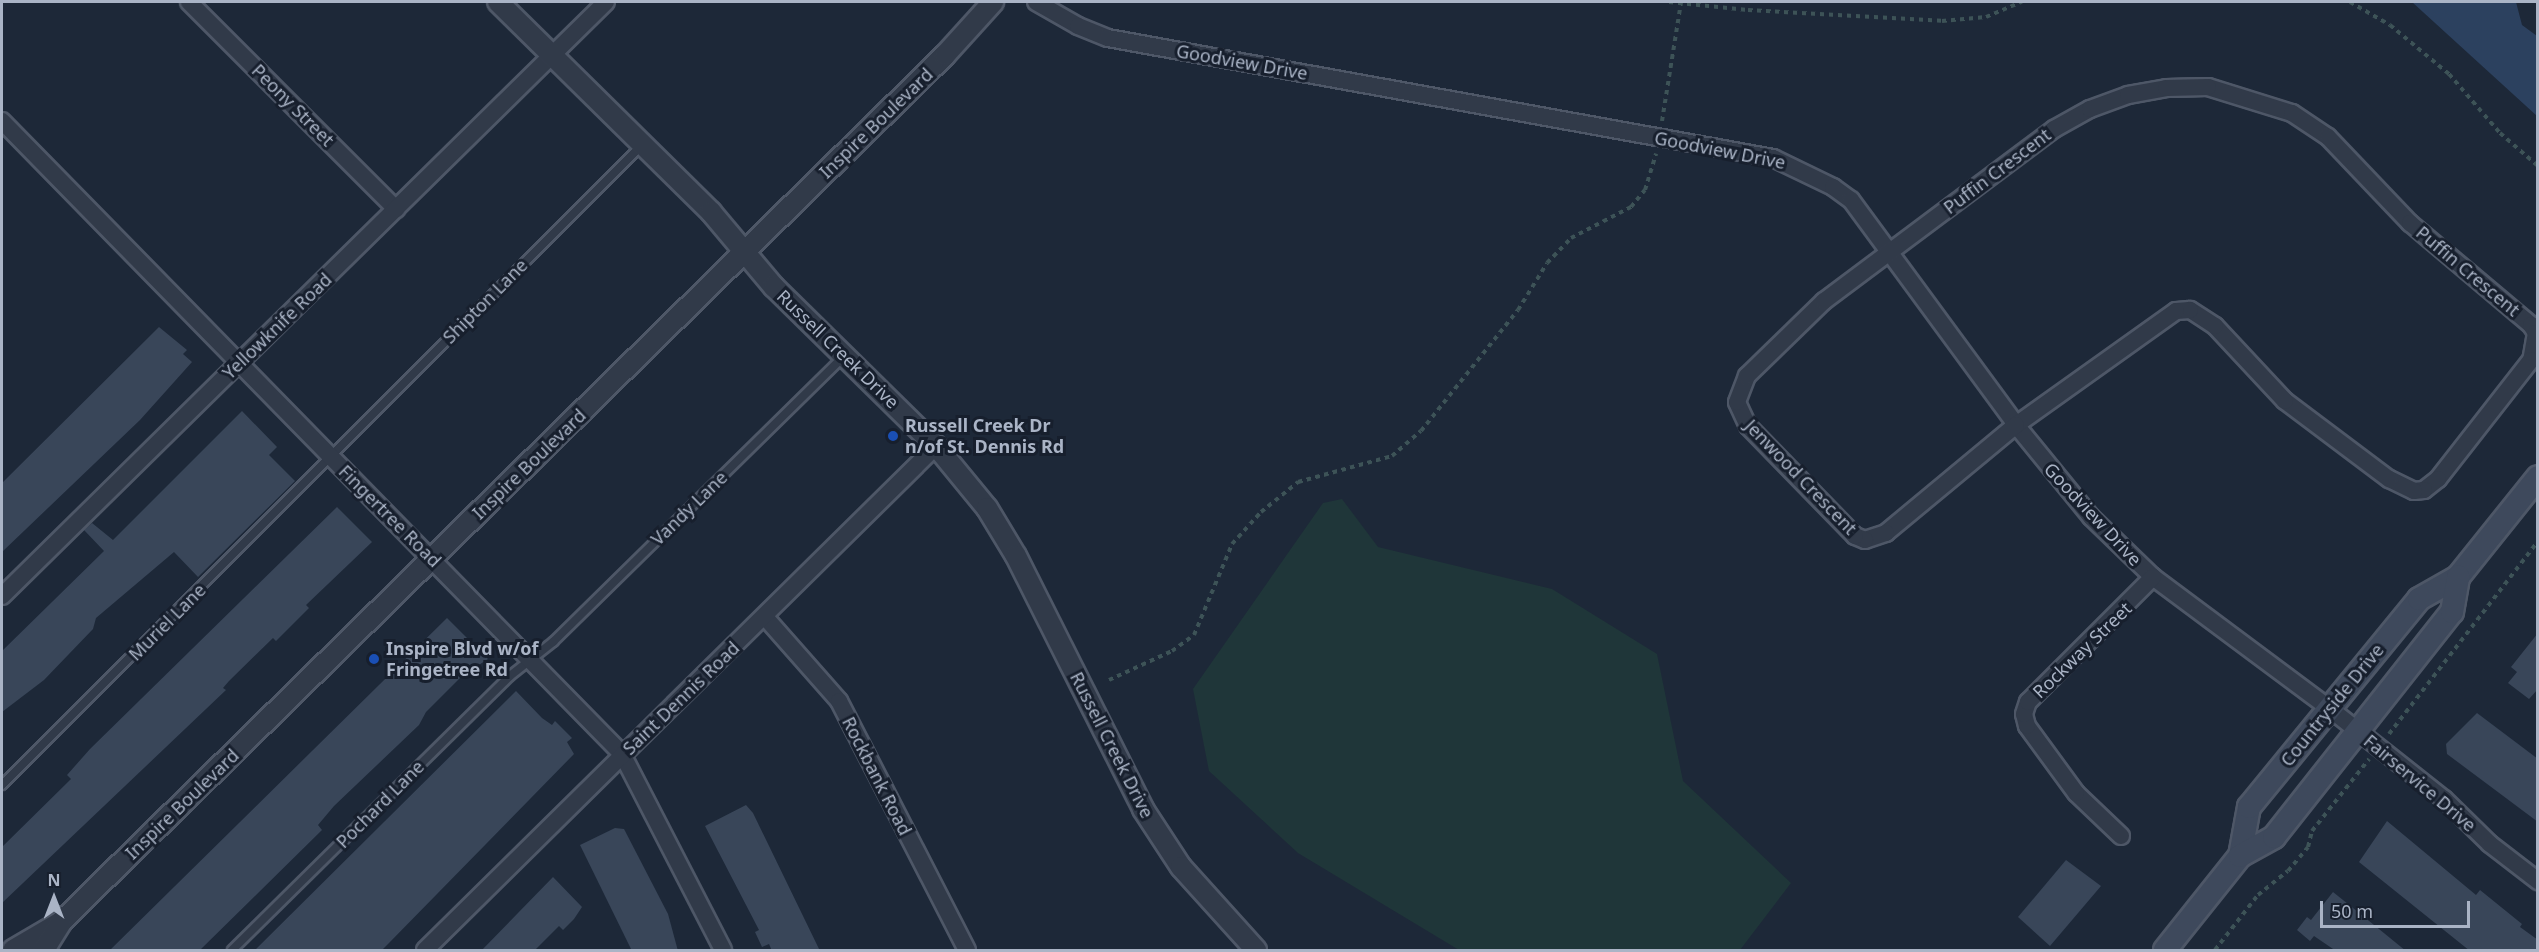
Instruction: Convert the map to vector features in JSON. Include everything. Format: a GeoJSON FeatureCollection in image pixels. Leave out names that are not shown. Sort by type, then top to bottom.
{"type":"FeatureCollection","features":[{"type":"Feature","properties":{"kind":"main road","name":"Countryside Drive"},"geometry":{"type":"LineString","coordinates":[[2240,856],[2249,807],[2419,599],[2458,578],[2538,477]]}},
{"type":"Feature","properties":{"kind":"main road","name":"Countryside Drive"},"geometry":{"type":"LineString","coordinates":[[2164,951],[2240,856],[2274,837],[2452,612],[2458,578]]}},
{"type":"Feature","properties":{"kind":"street","name":"Peony Street"},"geometry":{"type":"LineString","coordinates":[[189,2],[396,209]]}},
{"type":"Feature","properties":{"kind":"street","name":"Russell Creek Drive"},"geometry":{"type":"LineString","coordinates":[[498,2],[641,146],[711,212],[774,287],[846,354],[936,446],[987,507],[1016,556],[1143,809],[1181,867],[1256,951]]}},
{"type":"Feature","properties":{"kind":"street","name":"Yellowknife Road"},"geometry":{"type":"LineString","coordinates":[[2,596],[396,209],[550,54],[606,2]]}},
{"type":"Feature","properties":{"kind":"street","name":"Inspire Boulevard"},"geometry":{"type":"LineString","coordinates":[[13,951],[61,922],[945,56],[993,2]]}},
{"type":"Feature","properties":{"kind":"street","name":"Goodview Drive"},"geometry":{"type":"LineString","coordinates":[[1036,2],[1078,26],[1108,38],[1659,138],[1793,165],[1851,200],[2065,489],[2153,577],[2329,708]]}},
{"type":"Feature","properties":{"kind":"street","name":"Puffin Crescent"},"geometry":{"type":"LineString","coordinates":[[1889,251],[2054,129],[2090,109],[2128,95],[2166,88],[2208,87],[2292,113],[2328,137],[2410,223],[2518,312],[2536,333],[2531,360],[2438,479],[2424,490],[2414,490],[2390,479],[2285,401],[2215,326],[2190,310],[2176,311],[2016,425]]}},
{"type":"Feature","properties":{"kind":"street","name":"Fingertree Road"},"geometry":{"type":"LineString","coordinates":[[2,122],[622,754],[723,951]]}},
{"type":"Feature","properties":{"kind":"street","name":"Jenwood Crescent"},"geometry":{"type":"LineString","coordinates":[[1889,251],[1824,301],[1747,376],[1737,402],[1748,426],[1855,537],[1865,540],[1886,534],[2016,425]]}},
{"type":"Feature","properties":{"kind":"street","name":"Saint Dennis Road"},"geometry":{"type":"LineString","coordinates":[[425,951],[936,446]]}},
{"type":"Feature","properties":{"kind":"street","name":"Rockway Street"},"geometry":{"type":"LineString","coordinates":[[2121,836],[2076,793],[2027,726],[2024,714],[2028,702],[2153,577]]}},
{"type":"Feature","properties":{"kind":"street","name":"Rockbank Road"},"geometry":{"type":"LineString","coordinates":[[765,617],[839,701],[967,951]]}},
{"type":"Feature","properties":{"kind":"street","name":"Fairservice Drive"},"geometry":{"type":"LineString","coordinates":[[2329,708],[2444,799],[2490,844],[2538,881]]}},
{"type":"Feature","properties":{"kind":"street","name":"Inspire Boulevard"},"geometry":{"type":"LineString","coordinates":[[44,951],[61,922]]}},
{"type":"Feature","properties":{"kind":"lane","name":"Shipton Lane"},"geometry":{"type":"LineString","coordinates":[[332,458],[350,433],[641,146]]}},
{"type":"Feature","properties":{"kind":"lane","name":"Vandy Lane"},"geometry":{"type":"LineString","coordinates":[[531,659],[846,354]]}},
{"type":"Feature","properties":{"kind":"lane","name":"Muriel Lane"},"geometry":{"type":"LineString","coordinates":[[2,785],[332,458]]}},
{"type":"Feature","properties":{"kind":"lane","name":"Pochard Lane"},"geometry":{"type":"LineString","coordinates":[[232,951],[531,659]]}},
{"type":"Feature","properties":{"kind":"path"},"geometry":{"type":"LineString","coordinates":[[1669,2],[1942,21],[1986,17],[2022,2]]}},
{"type":"Feature","properties":{"kind":"path"},"geometry":{"type":"LineString","coordinates":[[2350,2],[2390,25],[2449,74],[2500,133],[2538,166]]}},
{"type":"Feature","properties":{"kind":"path"},"geometry":{"type":"LineString","coordinates":[[1109,680],[1172,651],[1194,635],[1232,544],[1261,512],[1298,482],[1392,456],[1421,431],[1518,310],[1547,263],[1571,238],[1631,207],[1646,190],[1659,138],[1681,3]]}},
{"type":"Feature","properties":{"kind":"green space"},"geometry":{"type":"Polygon","coordinates":[[[1342,499],[1378,547],[1552,589],[1657,654],[1683,781],[1791,883],[1740,950],[1459,950],[1298,853],[1209,771],[1193,689],[1323,503],[1342,499]]]}},
{"type":"Feature","properties":{"kind":"water"},"geometry":{"type":"Polygon","coordinates":[[[2412,2],[2516,2],[2522,25],[2537,36],[2537,116],[2412,2]]]}},
{"type":"Feature","properties":{"kind":"building"},"geometry":{"type":"Polygon","coordinates":[[[159,327],[187,350],[183,354],[192,362],[140,420],[2,552],[2,483],[159,327]]]}},
{"type":"Feature","properties":{"kind":"building"},"geometry":{"type":"Polygon","coordinates":[[[242,411],[277,447],[269,455],[295,481],[198,577],[174,552],[96,618],[93,629],[44,680],[2,712],[2,651],[104,551],[84,530],[92,523],[113,540],[242,411]]]}},
{"type":"Feature","properties":{"kind":"building"},"geometry":{"type":"Polygon","coordinates":[[[337,507],[372,542],[306,605],[309,608],[276,641],[273,638],[229,681],[223,688],[226,690],[2,903],[2,847],[71,779],[67,775],[90,749],[337,507]]]}},
{"type":"Feature","properties":{"kind":"building"},"geometry":{"type":"Polygon","coordinates":[[[447,618],[488,659],[462,676],[426,712],[419,725],[334,806],[318,825],[322,830],[199,951],[109,951],[447,618]]]}},
{"type":"Feature","properties":{"kind":"building"},"geometry":{"type":"Polygon","coordinates":[[[2538,633],[2538,689],[2529,699],[2508,683],[2517,672],[2511,667],[2538,633]]]}},
{"type":"Feature","properties":{"kind":"building"},"geometry":{"type":"Polygon","coordinates":[[[516,691],[542,718],[552,725],[555,721],[572,738],[567,742],[574,754],[381,951],[254,951],[516,691]]]}},
{"type":"Feature","properties":{"kind":"building"},"geometry":{"type":"Polygon","coordinates":[[[2477,713],[2538,759],[2538,822],[2447,754],[2446,744],[2477,713]]]}},
{"type":"Feature","properties":{"kind":"building"},"geometry":{"type":"Polygon","coordinates":[[[746,805],[753,813],[820,951],[772,951],[769,944],[762,947],[755,932],[759,930],[705,826],[746,805]]]}},
{"type":"Feature","properties":{"kind":"building"},"geometry":{"type":"Polygon","coordinates":[[[2387,821],[2476,895],[2480,890],[2522,924],[2520,927],[2538,940],[2538,951],[2470,951],[2359,862],[2387,821]]]}},
{"type":"Feature","properties":{"kind":"building"},"geometry":{"type":"Polygon","coordinates":[[[615,828],[624,829],[668,914],[678,951],[632,951],[580,845],[615,828]]]}},
{"type":"Feature","properties":{"kind":"building"},"geometry":{"type":"Polygon","coordinates":[[[2066,860],[2101,886],[2050,946],[2018,917],[2066,860]]]}},
{"type":"Feature","properties":{"kind":"building"},"geometry":{"type":"Polygon","coordinates":[[[553,877],[582,907],[574,919],[563,930],[559,926],[534,951],[481,951],[553,877]]]}},
{"type":"Feature","properties":{"kind":"building"},"geometry":{"type":"Polygon","coordinates":[[[2333,892],[2406,951],[2336,951],[2314,936],[2310,941],[2297,930],[2307,917],[2311,920],[2333,892]]]}},
{"type":"Feature","properties":{"kind":"place","name":"Russell Creek Dr n/of St. Dennis Rd"},"geometry":{"type":"Point","coordinates":[893,436]}},
{"type":"Feature","properties":{"kind":"place","name":"Inspire Blvd w/of Fringetree Rd"},"geometry":{"type":"Point","coordinates":[374,659]}}]}
